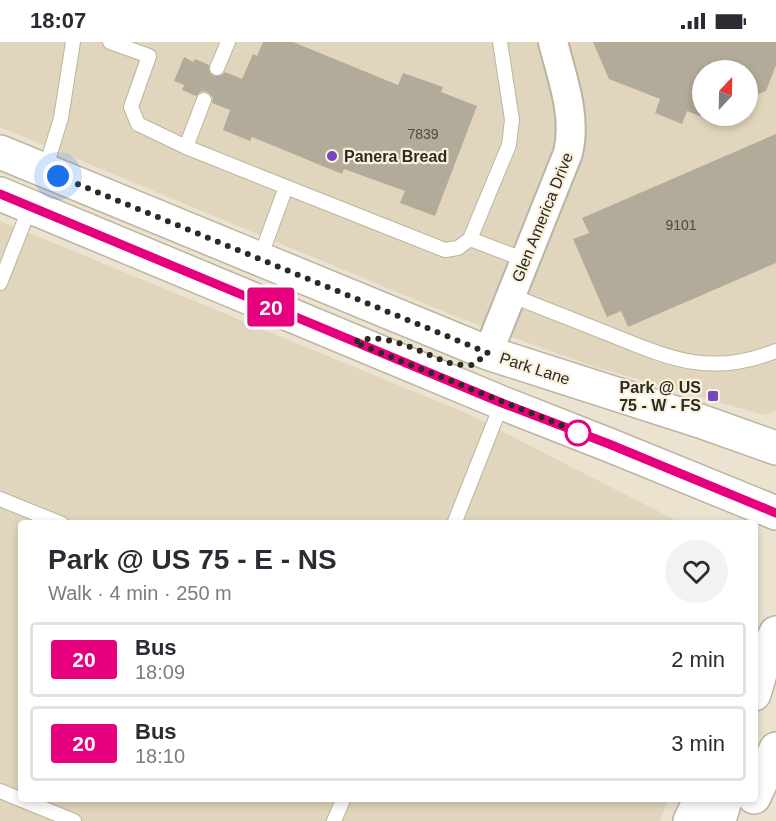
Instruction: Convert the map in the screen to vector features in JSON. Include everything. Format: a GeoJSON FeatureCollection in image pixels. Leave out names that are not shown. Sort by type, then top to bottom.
{"type":"FeatureCollection","features":[{"type":"Feature","properties":{"kind":"main road","name":"Park Lane"},"geometry":{"type":"LineString","coordinates":[[0,152],[488,353],[700,421],[776,448]]}},
{"type":"Feature","properties":{"kind":"main road"},"geometry":{"type":"LineString","coordinates":[[30,207],[45,170]]}},
{"type":"Feature","properties":{"kind":"main road"},"geometry":{"type":"LineString","coordinates":[[0,194],[502,403],[609,444],[776,513]]}},
{"type":"Feature","properties":{"kind":"main road"},"geometry":{"type":"LineString","coordinates":[[354,342],[366,338],[409,346],[452,364],[473,365],[488,353]]}},
{"type":"Feature","properties":{"kind":"main road"},"geometry":{"type":"LineString","coordinates":[[758,679],[776,633]]}},
{"type":"Feature","properties":{"kind":"main road"},"geometry":{"type":"LineString","coordinates":[[758,789],[776,749]]}},
{"type":"Feature","properties":{"kind":"main road"},"geometry":{"type":"LineString","coordinates":[[690,821],[699,802]]}},
{"type":"Feature","properties":{"kind":"main road"},"geometry":{"type":"LineString","coordinates":[[719,821],[724,802]]}},
{"type":"Feature","properties":{"kind":"main road"},"geometry":{"type":"LineString","coordinates":[[744,821],[752,802]]}},
{"type":"Feature","properties":{"kind":"street","name":"Glen America Drive"},"geometry":{"type":"LineString","coordinates":[[488,353],[571,142],[569,109],[553,42]]}},
{"type":"Feature","properties":{"kind":"lane"},"geometry":{"type":"LineString","coordinates":[[45,170],[61,118],[73,42]]}},
{"type":"Feature","properties":{"kind":"lane"},"geometry":{"type":"LineString","coordinates":[[110,42],[149,56]]}},
{"type":"Feature","properties":{"kind":"lane"},"geometry":{"type":"LineString","coordinates":[[154,42],[132,107],[138,124],[186,147],[445,250],[458,249],[470,239],[509,145],[512,120],[500,42]]}},
{"type":"Feature","properties":{"kind":"lane"},"geometry":{"type":"LineString","coordinates":[[217,68],[228,42]]}},
{"type":"Feature","properties":{"kind":"lane"},"geometry":{"type":"LineString","coordinates":[[186,147],[204,100]]}},
{"type":"Feature","properties":{"kind":"lane"},"geometry":{"type":"LineString","coordinates":[[260,258],[286,188]]}},
{"type":"Feature","properties":{"kind":"lane"},"geometry":{"type":"LineString","coordinates":[[0,283],[30,207]]}},
{"type":"Feature","properties":{"kind":"lane"},"geometry":{"type":"LineString","coordinates":[[470,239],[525,260]]}},
{"type":"Feature","properties":{"kind":"lane"},"geometry":{"type":"LineString","coordinates":[[510,296],[657,354],[689,362],[729,364],[748,361],[776,351]]}},
{"type":"Feature","properties":{"kind":"lane"},"geometry":{"type":"LineString","coordinates":[[456,520],[502,403]]}},
{"type":"Feature","properties":{"kind":"lane"},"geometry":{"type":"LineString","coordinates":[[0,499],[52,520]]}},
{"type":"Feature","properties":{"kind":"lane"},"geometry":{"type":"LineString","coordinates":[[0,791],[18,798]]}},
{"type":"Feature","properties":{"kind":"lane"},"geometry":{"type":"LineString","coordinates":[[27,802],[74,821]]}},
{"type":"Feature","properties":{"kind":"lane"},"geometry":{"type":"LineString","coordinates":[[334,821],[342,802]]}},
{"type":"Feature","properties":{"kind":"shaded area"},"geometry":{"type":"Polygon","coordinates":[[[0,42],[776,42],[776,410],[764,415],[595,367],[457,317],[0,127],[0,42]]]}},
{"type":"Feature","properties":{"kind":"shaded area"},"geometry":{"type":"Polygon","coordinates":[[[0,221],[466,413],[675,520],[18,520],[18,802],[667,802],[660,821],[0,821],[0,221]]]}},
{"type":"Feature","properties":{"kind":"building"},"geometry":{"type":"Polygon","coordinates":[[[263,42],[293,42],[398,85],[403,73],[443,87],[441,92],[477,106],[435,216],[400,203],[405,191],[344,169],[342,174],[252,137],[250,141],[223,130],[230,110],[212,103],[213,98],[208,92],[202,91],[196,96],[182,90],[184,85],[174,81],[184,57],[193,62],[195,59],[209,65],[210,73],[214,76],[225,72],[242,79],[253,54],[257,56],[263,42]]]}},
{"type":"Feature","properties":{"kind":"building"},"geometry":{"type":"Polygon","coordinates":[[[593,42],[776,42],[776,65],[766,91],[758,94],[758,60],[692,60],[692,113],[687,111],[682,124],[655,113],[660,99],[609,79],[593,42]]]}},
{"type":"Feature","properties":{"kind":"building"},"geometry":{"type":"Polygon","coordinates":[[[776,134],[776,263],[628,327],[621,311],[607,317],[573,239],[589,233],[582,218],[776,134]]]}},
{"type":"Feature","properties":{"kind":"bus line","name":"20"},"geometry":{"type":"LineString","coordinates":[[0,194],[502,403],[609,444],[776,513]]}},
{"type":"Feature","properties":{"kind":"place","name":"Panera Bread"},"geometry":{"type":"Point","coordinates":[332,156]}},
{"type":"Feature","properties":{"kind":"place","name":"Park @ US 75 - W - FS"},"geometry":{"type":"Point","coordinates":[713,396]}},
{"type":"Feature","properties":{"kind":"route"},"geometry":{"type":"LineString","coordinates":[[58,176],[488,353],[473,365],[452,364],[409,346],[366,338],[354,342],[588,436],[578,433]]}}]}
